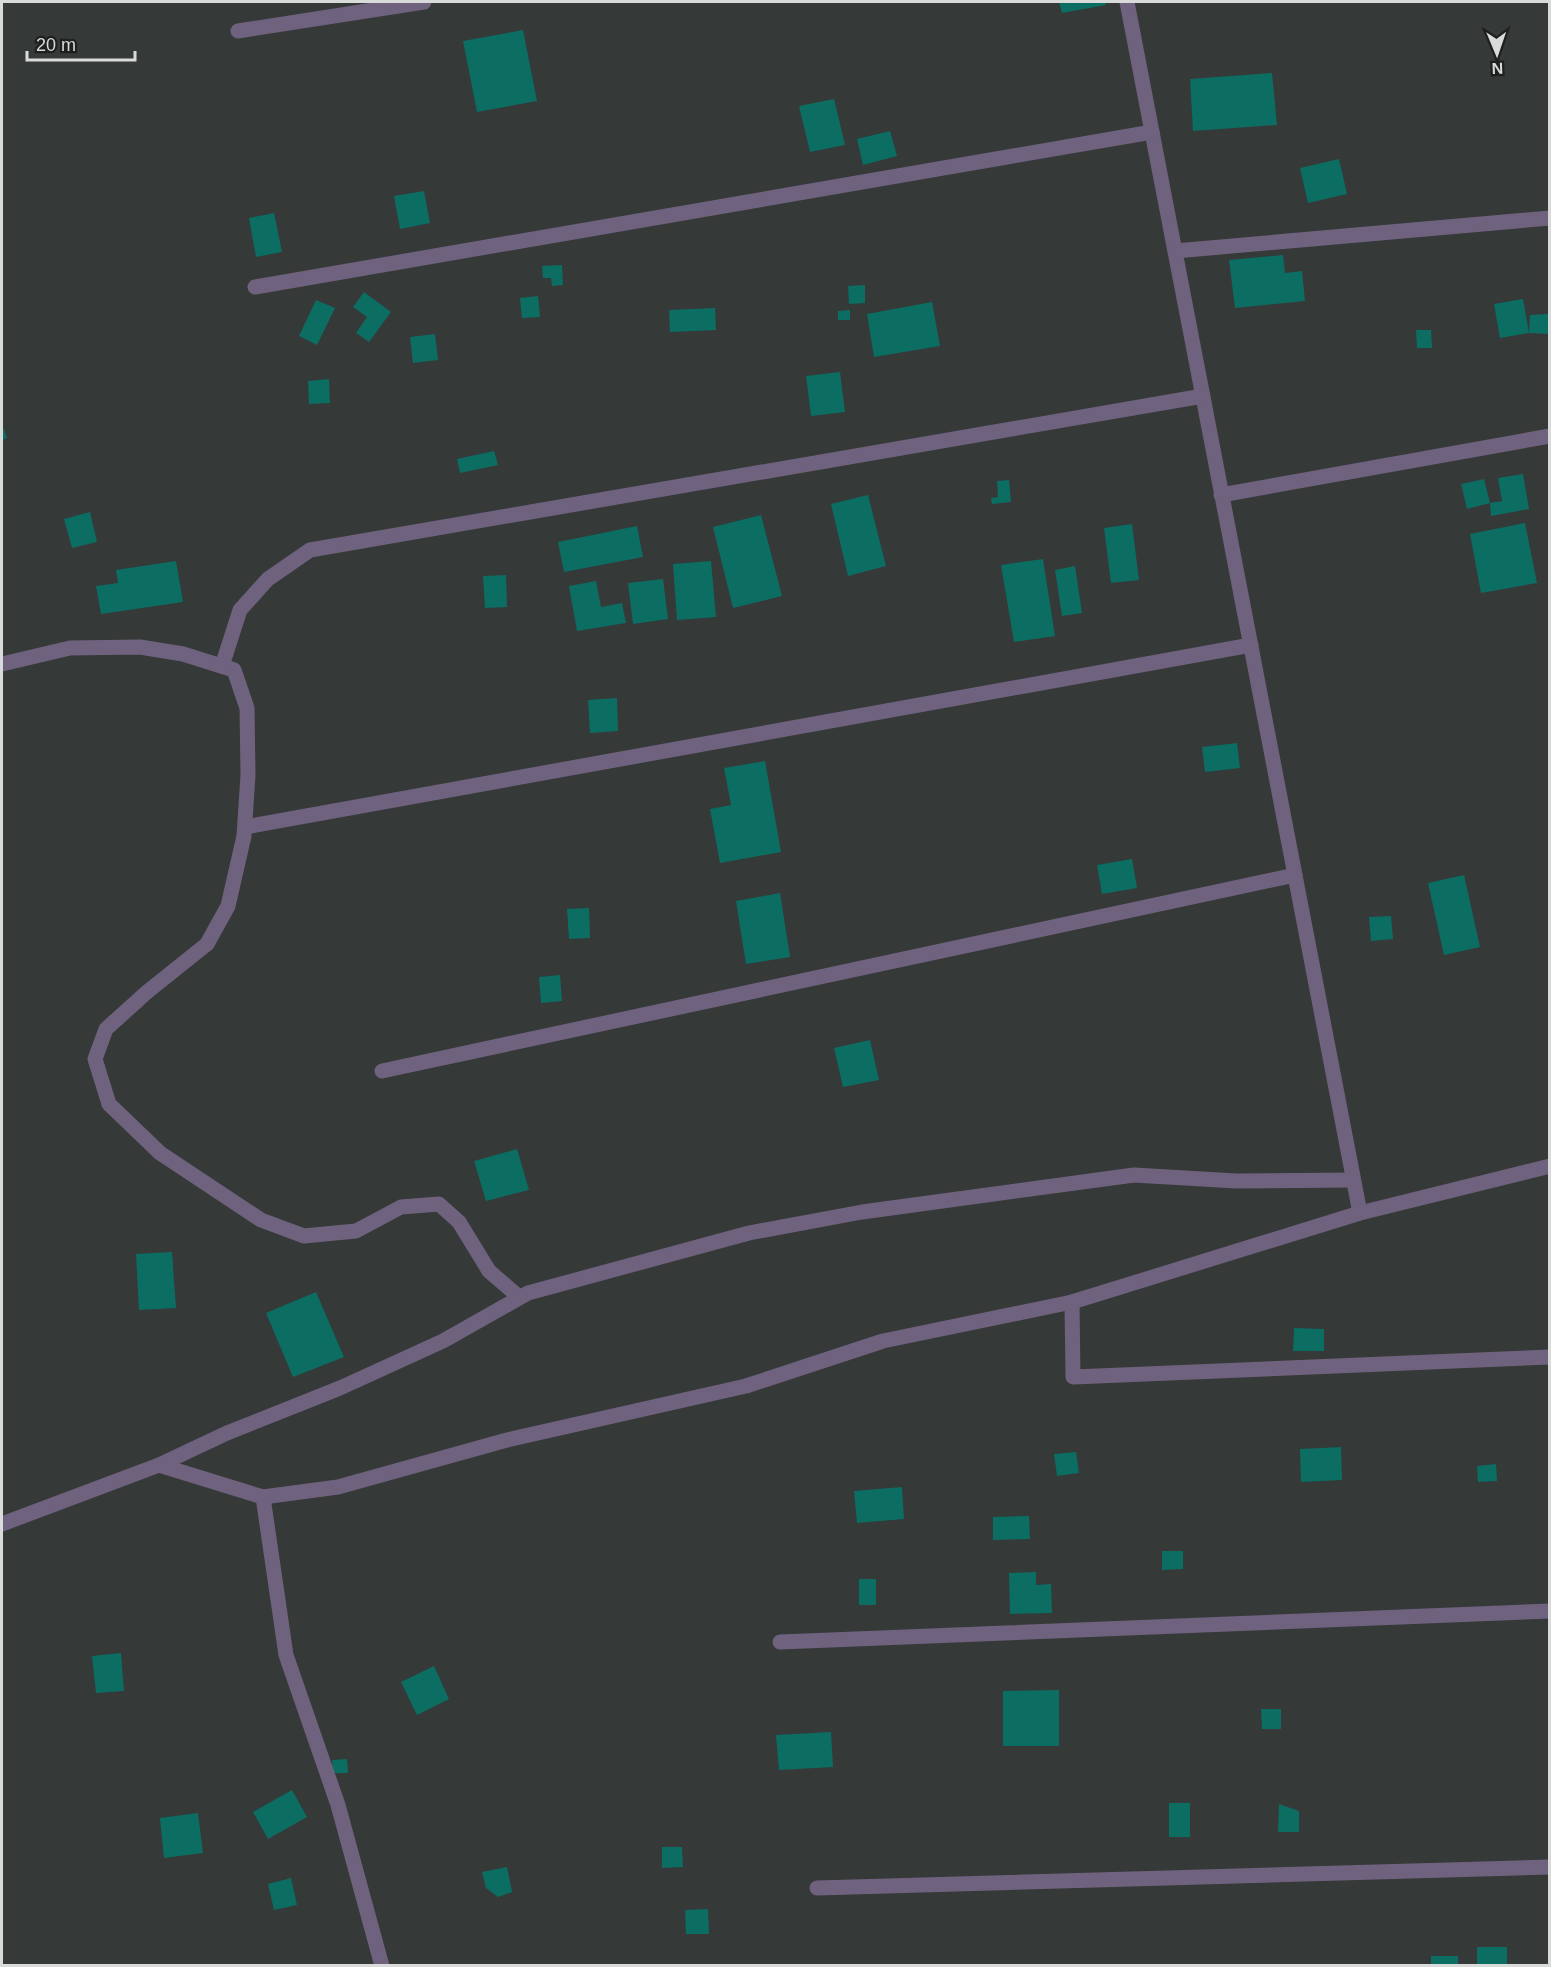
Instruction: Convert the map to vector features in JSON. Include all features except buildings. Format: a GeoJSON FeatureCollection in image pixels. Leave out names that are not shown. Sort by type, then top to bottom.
{"type":"FeatureCollection","features":[{"type":"Feature","properties":{"kind":"street"},"geometry":{"type":"LineString","coordinates":[[238,32],[424,2]]}},
{"type":"Feature","properties":{"kind":"street"},"geometry":{"type":"LineString","coordinates":[[1127,2],[1360,1213]]}},
{"type":"Feature","properties":{"kind":"street"},"geometry":{"type":"LineString","coordinates":[[255,288],[1152,132]]}},
{"type":"Feature","properties":{"kind":"street"},"geometry":{"type":"LineString","coordinates":[[1175,251],[1550,218]]}},
{"type":"Feature","properties":{"kind":"street"},"geometry":{"type":"LineString","coordinates":[[222,666],[240,610],[268,579],[310,550],[1203,396]]}},
{"type":"Feature","properties":{"kind":"street"},"geometry":{"type":"LineString","coordinates":[[1221,495],[1550,436]]}},
{"type":"Feature","properties":{"kind":"street"},"geometry":{"type":"LineString","coordinates":[[245,827],[1251,645]]}},
{"type":"Feature","properties":{"kind":"street"},"geometry":{"type":"LineString","coordinates":[[2,664],[70,648],[140,647],[183,654],[234,670],[247,708],[248,775],[245,827],[228,906],[207,944],[147,992],[106,1029],[95,1059],[109,1104],[160,1153],[261,1220],[304,1236],[356,1231],[401,1207],[439,1204],[459,1222],[489,1271],[519,1297]]}},
{"type":"Feature","properties":{"kind":"street"},"geometry":{"type":"LineString","coordinates":[[382,1071],[1295,876]]}},
{"type":"Feature","properties":{"kind":"street"},"geometry":{"type":"LineString","coordinates":[[159,1465],[263,1497],[338,1487],[507,1440],[746,1386],[883,1341],[1072,1302],[1360,1213],[1550,1166]]}},
{"type":"Feature","properties":{"kind":"street"},"geometry":{"type":"LineString","coordinates":[[2,1524],[159,1465],[227,1432],[340,1388],[443,1341],[528,1293],[749,1233],[874,1210],[1134,1175],[1236,1181],[1353,1180]]}},
{"type":"Feature","properties":{"kind":"street"},"geometry":{"type":"LineString","coordinates":[[1072,1302],[1073,1377],[1550,1357]]}},
{"type":"Feature","properties":{"kind":"street"},"geometry":{"type":"LineString","coordinates":[[263,1497],[286,1655],[338,1805],[382,1965]]}},
{"type":"Feature","properties":{"kind":"street"},"geometry":{"type":"LineString","coordinates":[[780,1642],[1550,1611]]}},
{"type":"Feature","properties":{"kind":"street"},"geometry":{"type":"LineString","coordinates":[[817,1888],[1550,1866]]}}]}
